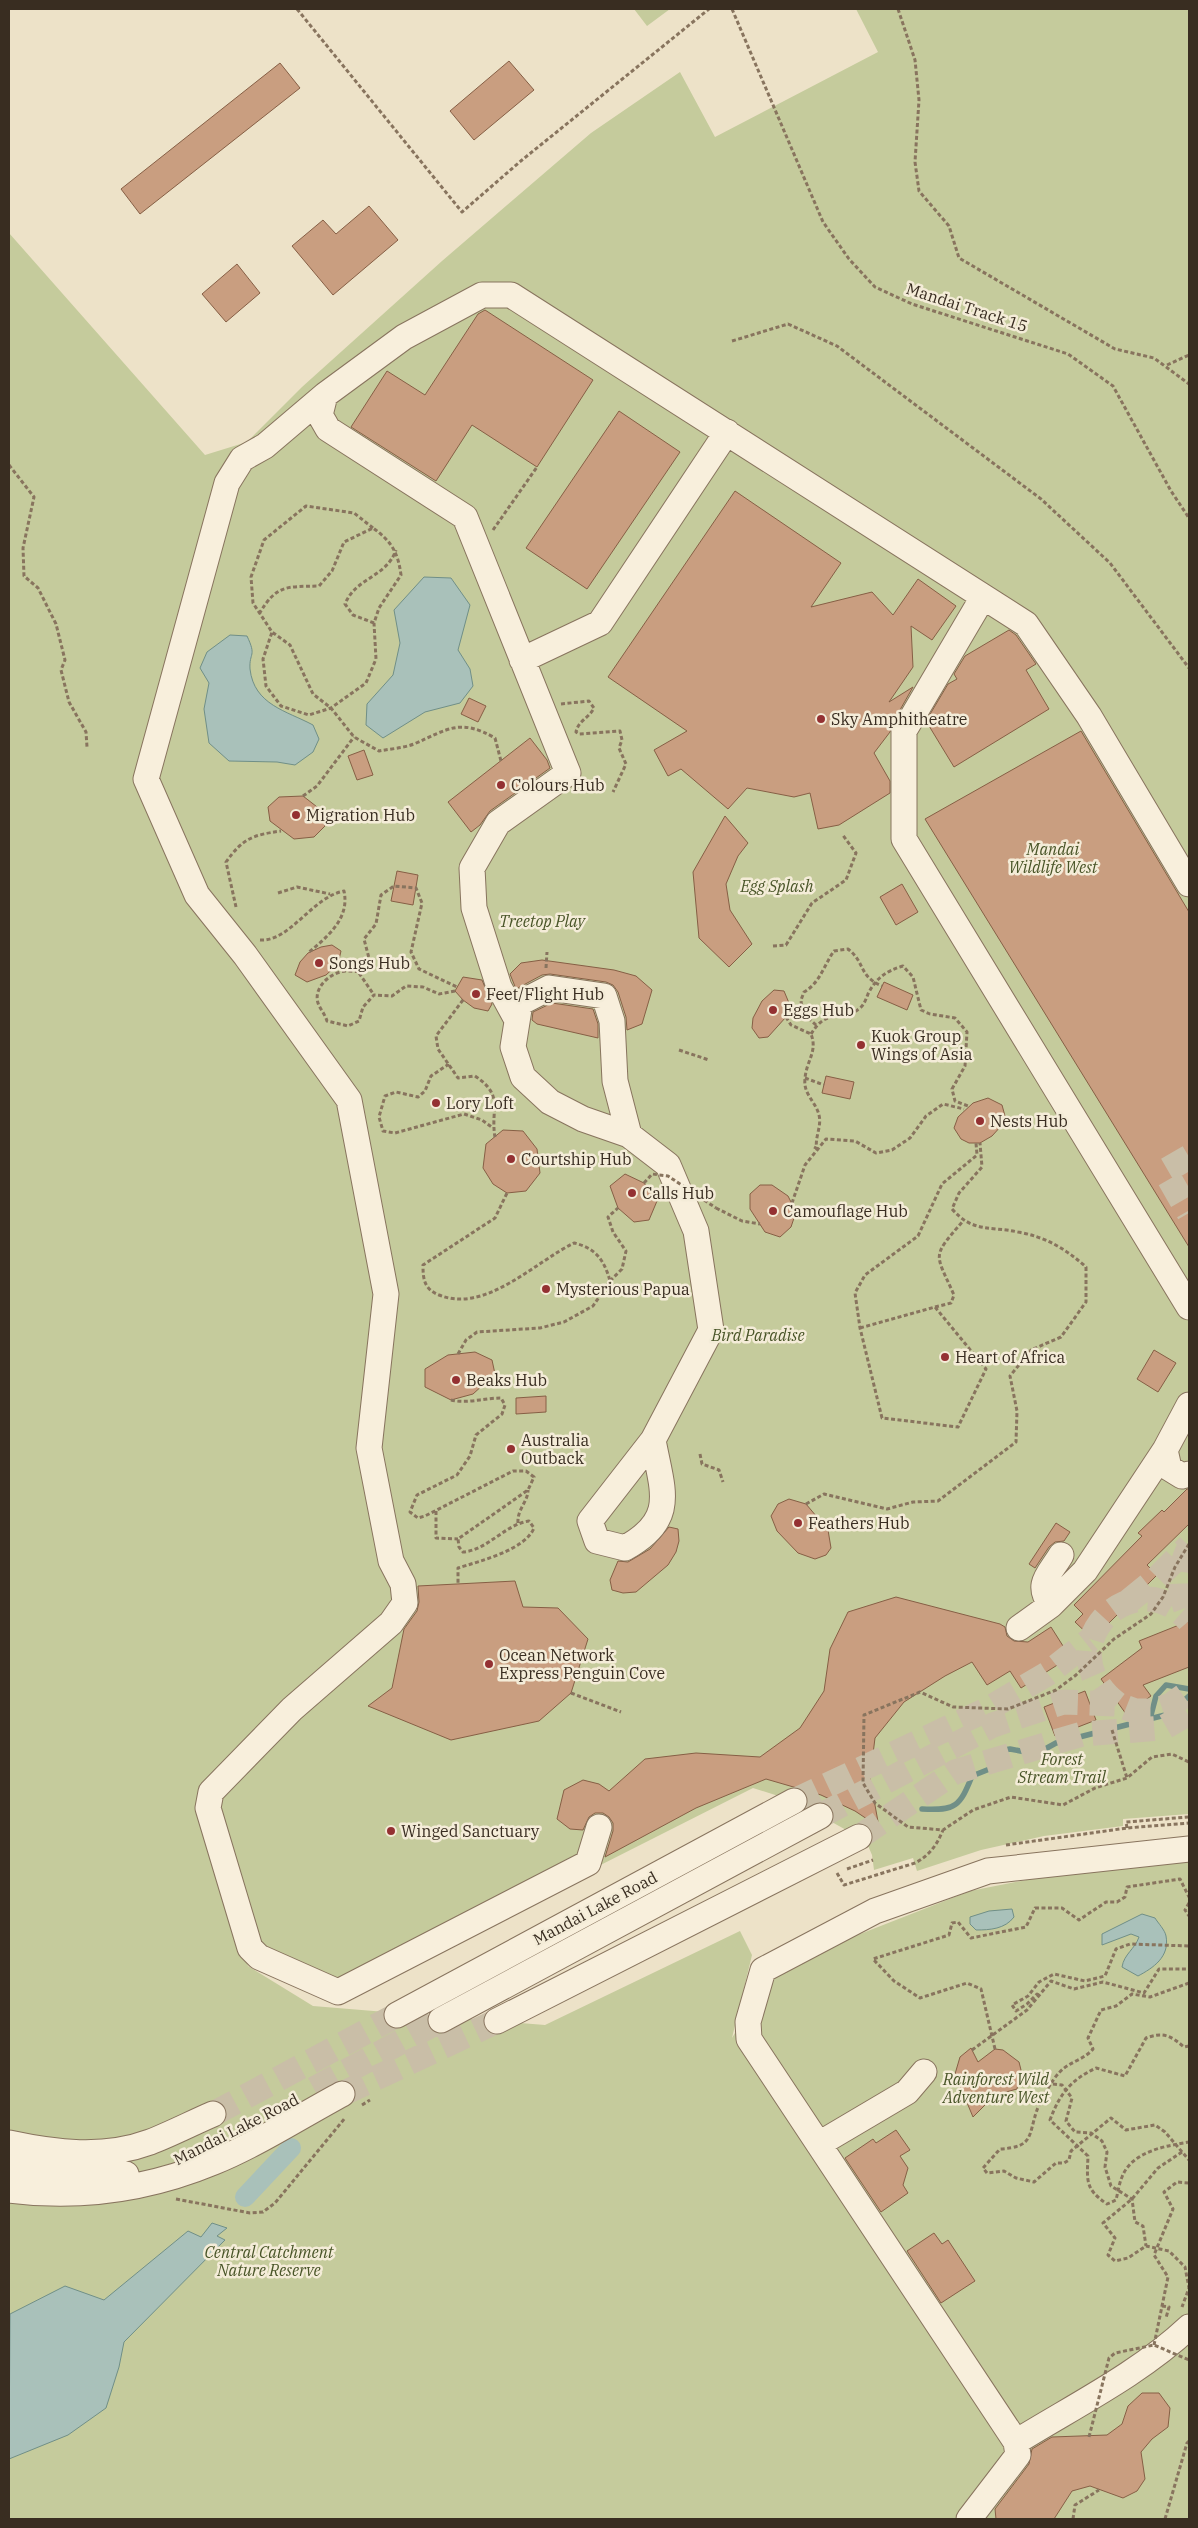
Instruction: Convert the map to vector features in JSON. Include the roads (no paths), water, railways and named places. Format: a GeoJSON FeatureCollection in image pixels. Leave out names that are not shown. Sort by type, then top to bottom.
{"type":"FeatureCollection","features":[{"type":"Feature","properties":{"kind":"street"},"geometry":{"type":"LineString","coordinates":[[599,1827],[588,1862],[338,1992],[259,1957],[250,1948],[208,1808],[211,1792],[292,1708],[391,1623],[405,1603],[403,1584],[391,1561],[369,1448],[386,1294],[349,1100],[245,955],[197,895],[146,779],[226,483],[242,459],[265,446],[325,395],[404,337],[482,295],[512,295],[1026,624],[1089,716],[1189,884]]}},
{"type":"Feature","properties":{"kind":"street"},"geometry":{"type":"LineString","coordinates":[[325,395],[320,415],[328,430],[464,517],[568,774],[498,823],[472,868],[474,908],[499,986],[517,1020]]}},
{"type":"Feature","properties":{"kind":"street"},"geometry":{"type":"LineString","coordinates":[[522,660],[600,623],[727,432]]}},
{"type":"Feature","properties":{"kind":"street"},"geometry":{"type":"LineString","coordinates":[[983,596],[904,731],[904,839],[1189,1307]]}},
{"type":"Feature","properties":{"kind":"street"},"geometry":{"type":"LineString","coordinates":[[629,1135],[615,1081],[612,1021],[604,996],[549,988],[520,1003],[513,1047],[523,1077],[550,1102],[583,1119],[629,1135],[668,1166],[696,1231],[711,1330],[653,1440]]}},
{"type":"Feature","properties":{"kind":"street"},"geometry":{"type":"LineString","coordinates":[[1019,1628],[1051,1605],[1085,1571],[1165,1450],[1189,1405]]}},
{"type":"Feature","properties":{"kind":"street"},"geometry":{"type":"LineString","coordinates":[[1165,1450],[1169,1468],[1182,1476],[1189,1474]]}},
{"type":"Feature","properties":{"kind":"street"},"geometry":{"type":"LineString","coordinates":[[1051,1605],[1042,1594],[1043,1584],[1061,1555]]}},
{"type":"Feature","properties":{"kind":"street","name":"Mandai Lake Road"},"geometry":{"type":"LineString","coordinates":[[397,2015],[794,1801]]}},
{"type":"Feature","properties":{"kind":"street","name":"Mandai Lake Road"},"geometry":{"type":"LineString","coordinates":[[441,2020],[820,1816]]}},
{"type":"Feature","properties":{"kind":"street"},"geometry":{"type":"LineString","coordinates":[[497,2021],[859,1837]]}},
{"type":"Feature","properties":{"kind":"street"},"geometry":{"type":"LineString","coordinates":[[969,2519],[1018,2455],[1016,2442],[749,2039],[748,2022],[764,1970],[875,1911],[988,1870],[1189,1849]]}},
{"type":"Feature","properties":{"kind":"street"},"geometry":{"type":"LineString","coordinates":[[601,1934],[615,1961]]}},
{"type":"Feature","properties":{"kind":"street"},"geometry":{"type":"LineString","coordinates":[[819,2144],[907,2092],[924,2072]]}},
{"type":"Feature","properties":{"kind":"street","name":"Mandai Lake Road"},"geometry":{"type":"LineString","coordinates":[[9,2168],[102,2176],[160,2167],[222,2139],[314,2089]]}},
{"type":"Feature","properties":{"kind":"street"},"geometry":{"type":"LineString","coordinates":[[9,2190],[32,2193],[101,2193],[157,2182],[215,2162],[342,2094]]}},
{"type":"Feature","properties":{"kind":"street","name":"Mandai Lake Road"},"geometry":{"type":"LineString","coordinates":[[9,2143],[52,2152],[102,2153],[148,2143],[213,2114]]}},
{"type":"Feature","properties":{"kind":"street"},"geometry":{"type":"LineString","coordinates":[[1016,2442],[1126,2374],[1175,2340],[1184,2320]]}},
{"type":"Feature","properties":{"kind":"water"},"geometry":{"type":"Polygon","coordinates":[[[424,577],[451,578],[470,605],[458,650],[470,669],[473,686],[460,703],[425,712],[383,738],[366,725],[367,704],[393,675],[400,643],[394,610],[424,577]]]}},
{"type":"Feature","properties":{"kind":"water"},"geometry":{"type":"Polygon","coordinates":[[[230,635],[247,636],[252,651],[250,669],[253,681],[265,699],[283,711],[313,725],[319,739],[313,752],[295,765],[277,762],[229,761],[209,743],[204,709],[209,683],[200,668],[207,652],[230,635]]]}},
{"type":"Feature","properties":{"kind":"water"},"geometry":{"type":"Polygon","coordinates":[[[1012,1909],[1014,1917],[1002,1926],[976,1930],[970,1924],[970,1917],[989,1911],[1012,1909]]]}},
{"type":"Feature","properties":{"kind":"water"},"geometry":{"type":"Polygon","coordinates":[[[1142,1914],[1155,1918],[1163,1929],[1167,1943],[1163,1956],[1159,1961],[1138,1976],[1122,1967],[1123,1962],[1139,1937],[1131,1934],[1102,1945],[1102,1934],[1142,1914]]]}},
{"type":"Feature","properties":{"kind":"water"},"geometry":{"type":"Polygon","coordinates":[[[212,2223],[227,2228],[217,2236],[225,2240],[124,2342],[119,2367],[106,2408],[68,2435],[9,2459],[10,2314],[65,2286],[104,2300],[188,2231],[201,2237],[212,2223]]]}},
{"type":"Feature","properties":{"kind":"waterway"},"geometry":{"type":"LineString","coordinates":[[1150,1719],[1156,1696],[1166,1685],[1189,1689]]}},
{"type":"Feature","properties":{"kind":"waterway"},"geometry":{"type":"LineString","coordinates":[[922,1809],[942,1809],[950,1807],[960,1800],[972,1776],[992,1768],[993,1752],[1010,1749],[1036,1754],[1056,1743],[1169,1714],[1189,1696]]}},
{"type":"Feature","properties":{"kind":"waterway"},"geometry":{"type":"LineString","coordinates":[[245,2197],[291,2148]]}},
{"type":"Feature","properties":{"kind":"tunnel"},"geometry":{"type":"LineString","coordinates":[[1189,1157],[1165,1171],[1189,1213]]}},
{"type":"Feature","properties":{"kind":"tunnel"},"geometry":{"type":"LineString","coordinates":[[1129,1601],[1156,1579],[1189,1546]]}},
{"type":"Feature","properties":{"kind":"tunnel"},"geometry":{"type":"LineString","coordinates":[[1189,1548],[1182,1566],[1180,1582],[1185,1607],[1189,1616]]}},
{"type":"Feature","properties":{"kind":"tunnel"},"geometry":{"type":"LineString","coordinates":[[1117,1704],[1097,1681],[1089,1658],[1093,1636],[1105,1617],[1123,1604],[1145,1599],[1167,1604],[1189,1621]]}},
{"type":"Feature","properties":{"kind":"tunnel"},"geometry":{"type":"LineString","coordinates":[[794,1801],[986,1710],[1047,1674],[1090,1640]]}},
{"type":"Feature","properties":{"kind":"tunnel"},"geometry":{"type":"LineString","coordinates":[[820,1816],[993,1725],[1063,1702],[1117,1704],[1135,1711],[1153,1711],[1171,1705],[1189,1692]]}},
{"type":"Feature","properties":{"kind":"tunnel"},"geometry":{"type":"LineString","coordinates":[[859,1837],[955,1772],[1082,1734],[1163,1728],[1189,1713]]}},
{"type":"Feature","properties":{"kind":"tunnel"},"geometry":{"type":"LineString","coordinates":[[213,2114],[397,2015]]}},
{"type":"Feature","properties":{"kind":"tunnel"},"geometry":{"type":"LineString","coordinates":[[314,2089],[441,2020]]}},
{"type":"Feature","properties":{"kind":"tunnel"},"geometry":{"type":"LineString","coordinates":[[342,2094],[497,2021]]}},
{"type":"Feature","properties":{"kind":"place","name":"Sky Amphitheatre"},"geometry":{"type":"Point","coordinates":[821,719]}},
{"type":"Feature","properties":{"kind":"place","name":"Colours Hub"},"geometry":{"type":"Point","coordinates":[501,785]}},
{"type":"Feature","properties":{"kind":"place","name":"Migration Hub"},"geometry":{"type":"Point","coordinates":[296,815]}},
{"type":"Feature","properties":{"kind":"place","name":"Songs Hub"},"geometry":{"type":"Point","coordinates":[319,963]}},
{"type":"Feature","properties":{"kind":"place","name":"Feet/Flight Hub"},"geometry":{"type":"Point","coordinates":[476,994]}},
{"type":"Feature","properties":{"kind":"place","name":"Eggs Hub"},"geometry":{"type":"Point","coordinates":[773,1010]}},
{"type":"Feature","properties":{"kind":"place","name":"Kuok Group Wings of Asia"},"geometry":{"type":"Point","coordinates":[861,1045]}},
{"type":"Feature","properties":{"kind":"place","name":"Lory Loft"},"geometry":{"type":"Point","coordinates":[436,1103]}},
{"type":"Feature","properties":{"kind":"place","name":"Nests Hub"},"geometry":{"type":"Point","coordinates":[980,1121]}},
{"type":"Feature","properties":{"kind":"place","name":"Courtship Hub"},"geometry":{"type":"Point","coordinates":[511,1159]}},
{"type":"Feature","properties":{"kind":"place","name":"Calls Hub"},"geometry":{"type":"Point","coordinates":[632,1193]}},
{"type":"Feature","properties":{"kind":"place","name":"Camouflage Hub"},"geometry":{"type":"Point","coordinates":[773,1211]}},
{"type":"Feature","properties":{"kind":"place","name":"Mysterious Papua"},"geometry":{"type":"Point","coordinates":[546,1289]}},
{"type":"Feature","properties":{"kind":"place","name":"Heart of Africa"},"geometry":{"type":"Point","coordinates":[945,1357]}},
{"type":"Feature","properties":{"kind":"place","name":"Beaks Hub"},"geometry":{"type":"Point","coordinates":[456,1380]}},
{"type":"Feature","properties":{"kind":"place","name":"Australia Outback"},"geometry":{"type":"Point","coordinates":[511,1449]}},
{"type":"Feature","properties":{"kind":"place","name":"Feathers Hub"},"geometry":{"type":"Point","coordinates":[798,1523]}},
{"type":"Feature","properties":{"kind":"place","name":"Ocean Network Express Penguin Cove"},"geometry":{"type":"Point","coordinates":[489,1664]}},
{"type":"Feature","properties":{"kind":"place","name":"Winged Sanctuary"},"geometry":{"type":"Point","coordinates":[391,1831]}},
{"type":"Feature","properties":{"kind":"park label","name":"Mandai Wildlife West"},"geometry":{"type":"Point","coordinates":[1053,858]}},
{"type":"Feature","properties":{"kind":"park label","name":"Egg Splash"},"geometry":{"type":"Point","coordinates":[777,886]}},
{"type":"Feature","properties":{"kind":"park label","name":"Treetop Play"},"geometry":{"type":"Point","coordinates":[542,921]}},
{"type":"Feature","properties":{"kind":"park label","name":"Bird Paradise"},"geometry":{"type":"Point","coordinates":[758,1335]}},
{"type":"Feature","properties":{"kind":"park label","name":"Forest Stream Trail"},"geometry":{"type":"Point","coordinates":[1062,1768]}},
{"type":"Feature","properties":{"kind":"park label","name":"Rainforest Wild Adventure West"},"geometry":{"type":"Point","coordinates":[996,2088]}},
{"type":"Feature","properties":{"kind":"park label","name":"Central Catchment Nature Reserve"},"geometry":{"type":"Point","coordinates":[269,2261]}}]}
